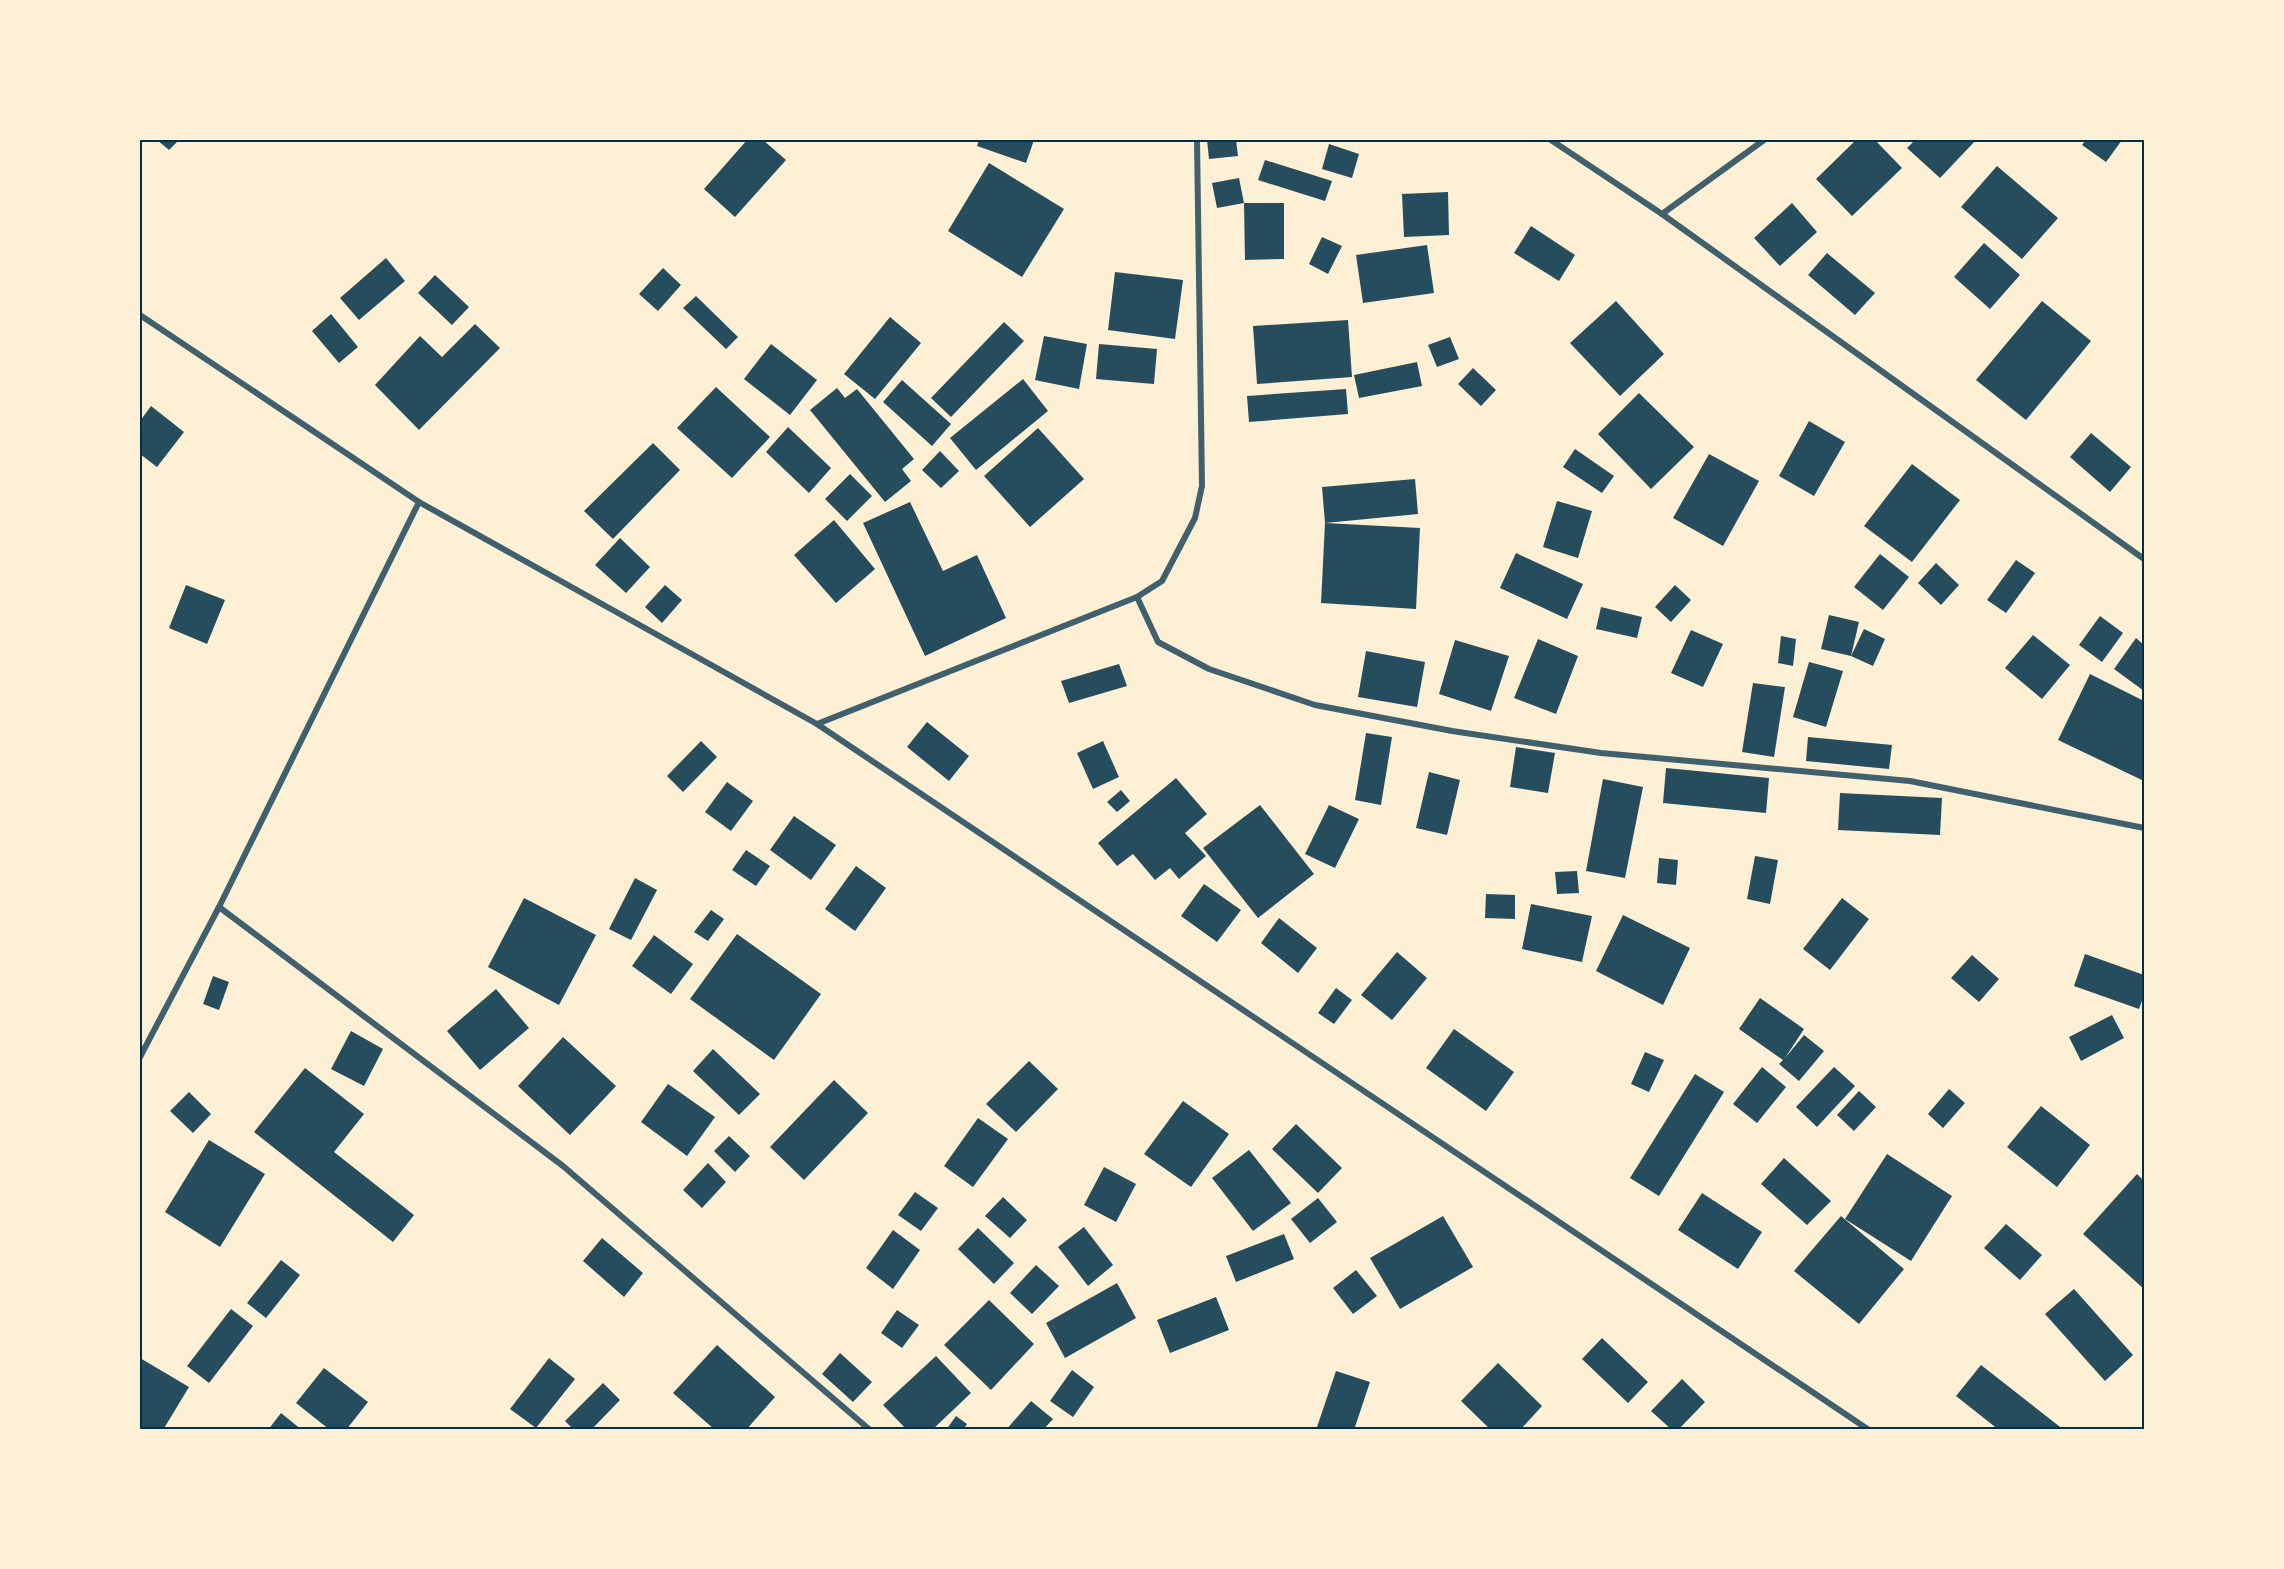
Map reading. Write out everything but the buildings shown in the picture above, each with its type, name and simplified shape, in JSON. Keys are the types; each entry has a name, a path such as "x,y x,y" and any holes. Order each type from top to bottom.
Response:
{"street":[{"path":"817,724 1137,597 1162,581 1195,518 1202,486 1197,140"},
{"path":"1551,140 1662,214 2145,559"},
{"path":"1662,214 1764,140"},
{"path":"140,315 419,502 817,724 1869,1430"},
{"path":"140,1057 219,908 419,502"},
{"path":"1137,597 1158,642 1209,669 1315,705 1452,731 1601,753 1910,782 2145,828"},
{"path":"219,908 563,1166 870,1430"}]}
